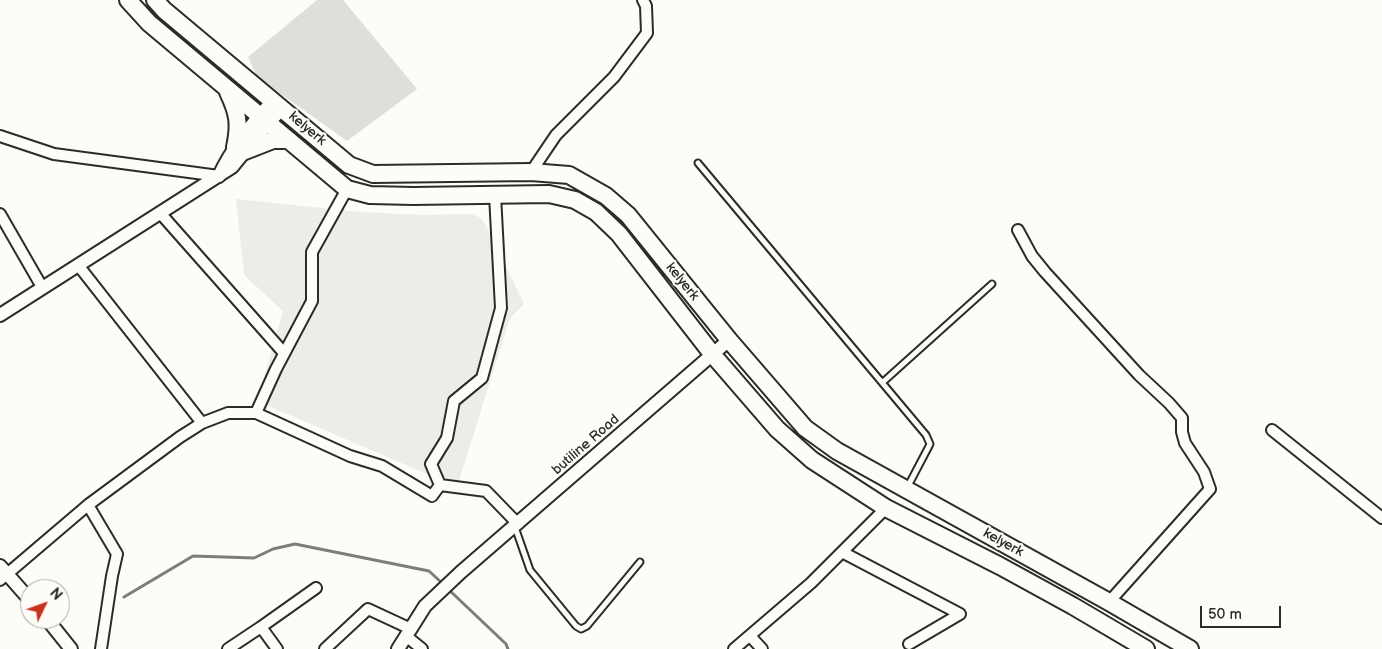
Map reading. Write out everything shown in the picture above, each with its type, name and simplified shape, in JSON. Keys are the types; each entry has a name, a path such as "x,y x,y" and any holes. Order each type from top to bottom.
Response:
{"main road":[{"name":"kelyerk","path":"155,0 164,10 349,165 373,174 532,172 570,175 606,196 628,215 729,340 805,428 837,451 1190,649"},
{"path":"136,3 150,23 347,189 370,195 549,194 575,200 596,212 619,234 713,355 777,429 812,460 886,508 1000,566 1073,606 1138,647"},
{"path":"227,88 238,116 240,149 273,140 289,140"}],"street":[{"path":"532,172 556,135 614,77 647,33 646,6 643,0"},
{"path":"0,315 232,167 240,149 277,105"},
{"path":"0,137 54,154 219,176"},
{"path":"256,413 284,353 312,301 312,252 347,189"},
{"path":"440,485 432,464 447,438 454,401 482,378 500,308 495,194"},
{"path":"0,214 42,288"},
{"path":"161,214 284,353"},
{"path":"1018,230 1032,256 1045,272 1139,375 1182,418 1182,432 1185,443 1204,472 1210,489 1109,602"},
{"path":"78,265 202,423"},
{"name":"butiline Road","path":"398,649 426,606 461,572 729,340"},
{"path":"20,590 2,573 88,505 180,437 202,423 228,413 256,413 350,456 382,466 432,496 440,485"},
{"path":"1272,430 1382,518"},
{"path":"440,485 486,491 517,525"},
{"path":"88,505 117,554 101,649"},
{"path":"734,649 811,583 886,508"},
{"path":"842,552 960,614 909,644"},
{"path":"228,649 316,588"},
{"path":"325,649 368,610 409,633 422,649"},
{"path":"262,627 277,649"},
{"path":"55,629 71,649"},
{"path":"750,636 762,649"}],"lane":[{"path":"698,163 922,428 930,444 906,489"},
{"path":"883,382 992,284"},
{"path":"517,525 530,570 576,626 581,629 587,626 640,562"}],"shaded area":[{"path":"317,0 343,0 417,89 347,141 257,77 248,57"},
{"path":"236,199 360,212 423,215 472,214 481,218 524,304 510,318 457,487 257,401 283,311 244,275"}],"waterway":[{"path":"124,597 193,556 254,558 273,549 295,544 429,571 443,584"},
{"path":"447,588 506,644 508,649"}]}
